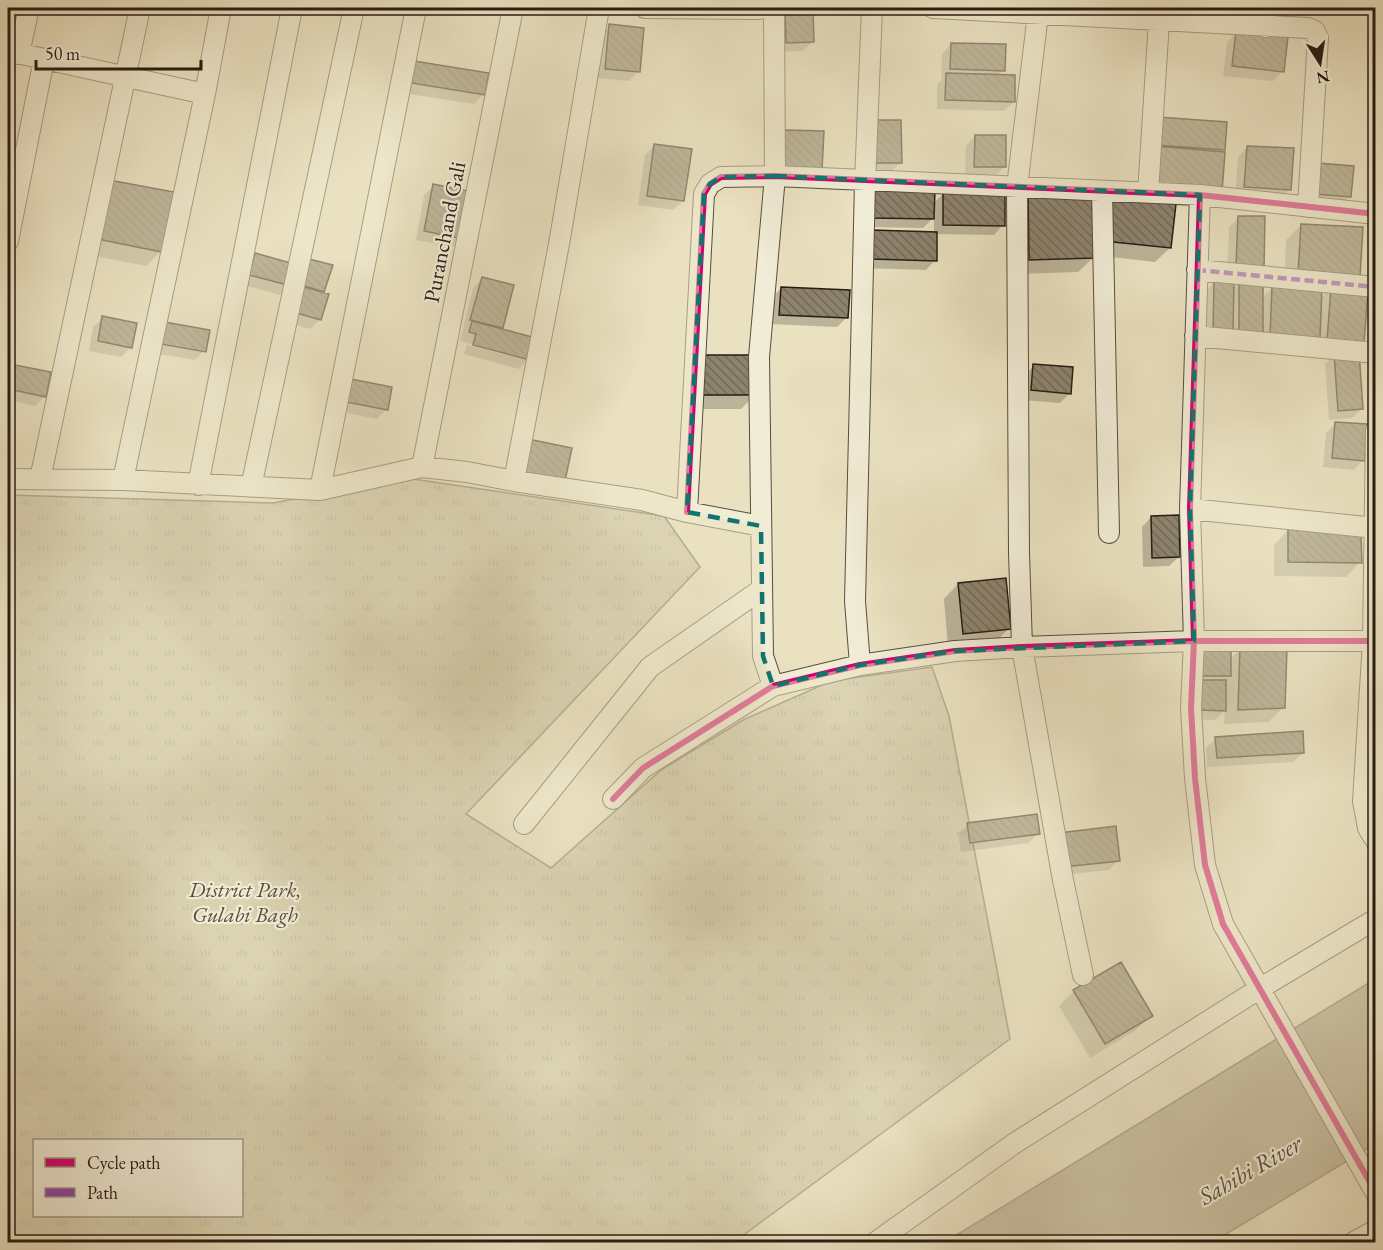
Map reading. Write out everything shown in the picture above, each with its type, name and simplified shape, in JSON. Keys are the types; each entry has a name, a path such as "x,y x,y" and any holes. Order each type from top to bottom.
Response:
{"street":[{"path":"29,8 13,53 205,94"},
{"path":"40,479 140,8"},
{"path":"123,480 205,94 221,8"},
{"path":"198,485 292,8"},
{"path":"252,487 354,8"},
{"path":"320,490 416,8"},
{"name":"Puranchand Gali","path":"422,467 513,8"},
{"path":"514,481 559,244 599,8"},
{"path":"645,8 765,8"},
{"path":"773,686 763,656 759,357 775,176 774,8"},
{"path":"860,666 855,601 872,8"},
{"path":"933,8 1038,14 1098,12 1159,21 1265,17 1315,31 1318,38 1308,207"},
{"path":"1038,14 1017,187 1019,553 1022,647 1063,880 1083,975"},
{"path":"1148,193 1159,21"},
{"path":"8,241 44,59"},
{"path":"687,512 704,194 710,184 721,177 775,176 1200,195 1376,214"},
{"path":"1102,191 1109,533"},
{"path":"1200,195 1190,509 1194,640 1191,708 1195,778 1205,865 1223,924 1376,1193"},
{"path":"1197,270 1376,287"},
{"path":"1195,336 1376,353"},
{"path":"1376,430 1374,641 1363,801 1368,828 1376,841"},
{"path":"8,479 123,480 320,490 422,467 642,500 687,512 761,526"},
{"path":"1190,509 1375,528"},
{"path":"524,824 650,667 762,589"},
{"path":"613,799 643,768 773,686 860,666 955,651 1022,647 1194,640 1374,641"},
{"path":"876,1242 1015,1143 1259,989 1376,920"},
{"path":"1354,1242 1376,1230"}],"highlighted area":[{"path":"775,176 1200,195 1190,509 1194,641 955,651 860,665 773,686 763,656 761,526 687,512 704,194 710,184 721,177"}],"green space":[{"name":"District Park, Gulabi Bagh","path":"406,478 664,516 700,567 466,814 551,868 661,770 743,720 831,681 932,667 949,716 1010,1039 734,1242 8,1242 8,495 273,503"}],"water":[{"name":"Sahibi River","path":"1375,979 1375,1144 1213,1242 945,1242"}],"building":[{"path":"785,8 813,8 814,42 786,43"},
{"path":"609,24 644,28 640,72 605,69"},
{"path":"1236,31 1288,37 1284,72 1232,66"},
{"path":"951,43 1006,44 1005,71 950,69"},
{"path":"408,60 489,73 485,95 405,82"},
{"path":"946,73 1015,75 1015,102 945,100"},
{"path":"1158,117 1227,122 1225,150 1156,145"},
{"path":"872,120 901,120 902,163 872,163"},
{"path":"784,130 824,131 822,170 783,169"},
{"path":"975,135 1006,135 1006,167 974,167"},
{"path":"654,144 692,149 684,201 647,196"},
{"path":"1156,146 1225,152 1222,193 1152,188"},
{"path":"1247,146 1294,148 1291,190 1244,187"},
{"path":"1317,163 1354,166 1351,197 1314,194"},
{"path":"109,180 174,192 162,252 97,239"},
{"path":"433,184 473,192 464,239 424,231"},
{"path":"872,188 935,189 934,219 871,218"},
{"path":"943,191 1005,192 1005,226 943,225"},
{"path":"1092,192 1094,258 1029,260 1028,193"},
{"path":"1109,197 1176,204 1171,248 1104,241"},
{"path":"1238,216 1265,216 1264,268 1236,267"},
{"path":"1301,224 1363,227 1360,277 1298,274"},
{"path":"872,230 937,232 937,261 871,259"},
{"path":"255,253 298,265 291,286 249,275"},
{"path":"305,258 333,265 324,292 298,284"},
{"path":"482,277 514,285 503,328 470,320"},
{"path":"1239,280 1263,280 1263,333 1239,333"},
{"path":"1214,281 1234,281 1233,332 1213,332"},
{"path":"301,286 329,294 321,320 293,312"},
{"path":"1272,286 1322,288 1320,338 1270,336"},
{"path":"781,287 850,290 848,318 779,315"},
{"path":"1331,287 1368,290 1364,344 1327,341"},
{"path":"102,316 137,323 132,348 98,341"},
{"path":"159,321 210,330 206,352 155,343"},
{"path":"472,321 536,338 530,360 473,345 476,334 469,332"},
{"path":"1359,351 1363,409 1338,411 1334,353"},
{"path":"699,355 757,355 757,395 699,395"},
{"path":"10,364 51,372 46,397 8,389"},
{"path":"1033,364 1073,367 1071,394 1031,390"},
{"path":"351,379 392,387 388,410 346,402"},
{"path":"1335,422 1367,424 1365,461 1332,458"},
{"path":"528,439 572,448 564,485 520,476"},
{"path":"1179,515 1180,557 1152,558 1151,516"},
{"path":"1288,529 1361,535 1362,563 1288,562"},
{"path":"1006,578 1011,629 963,634 958,583"},
{"path":"1201,647 1231,647 1231,676 1201,676"},
{"path":"1240,647 1287,648 1285,708 1238,710"},
{"path":"1200,680 1226,680 1226,711 1200,710"},
{"path":"1303,731 1304,753 1217,758 1215,737"},
{"path":"1037,814 1040,834 970,843 967,823"},
{"path":"1116,826 1120,861 1063,867 1059,833"},
{"path":"1121,962 1153,1016 1105,1044 1073,990"}],"marked path":[{"path":"1197,270 1376,287"}],"cycle path":[{"path":"687,512 704,194 710,184 721,177 775,176 1200,195 1376,214"},
{"path":"1200,195 1190,509 1194,641 1191,708 1195,778 1205,865 1223,924 1376,1193"},
{"path":"613,799 643,768 773,686 860,665 955,651 1022,647 1194,641 1376,641"}]}
